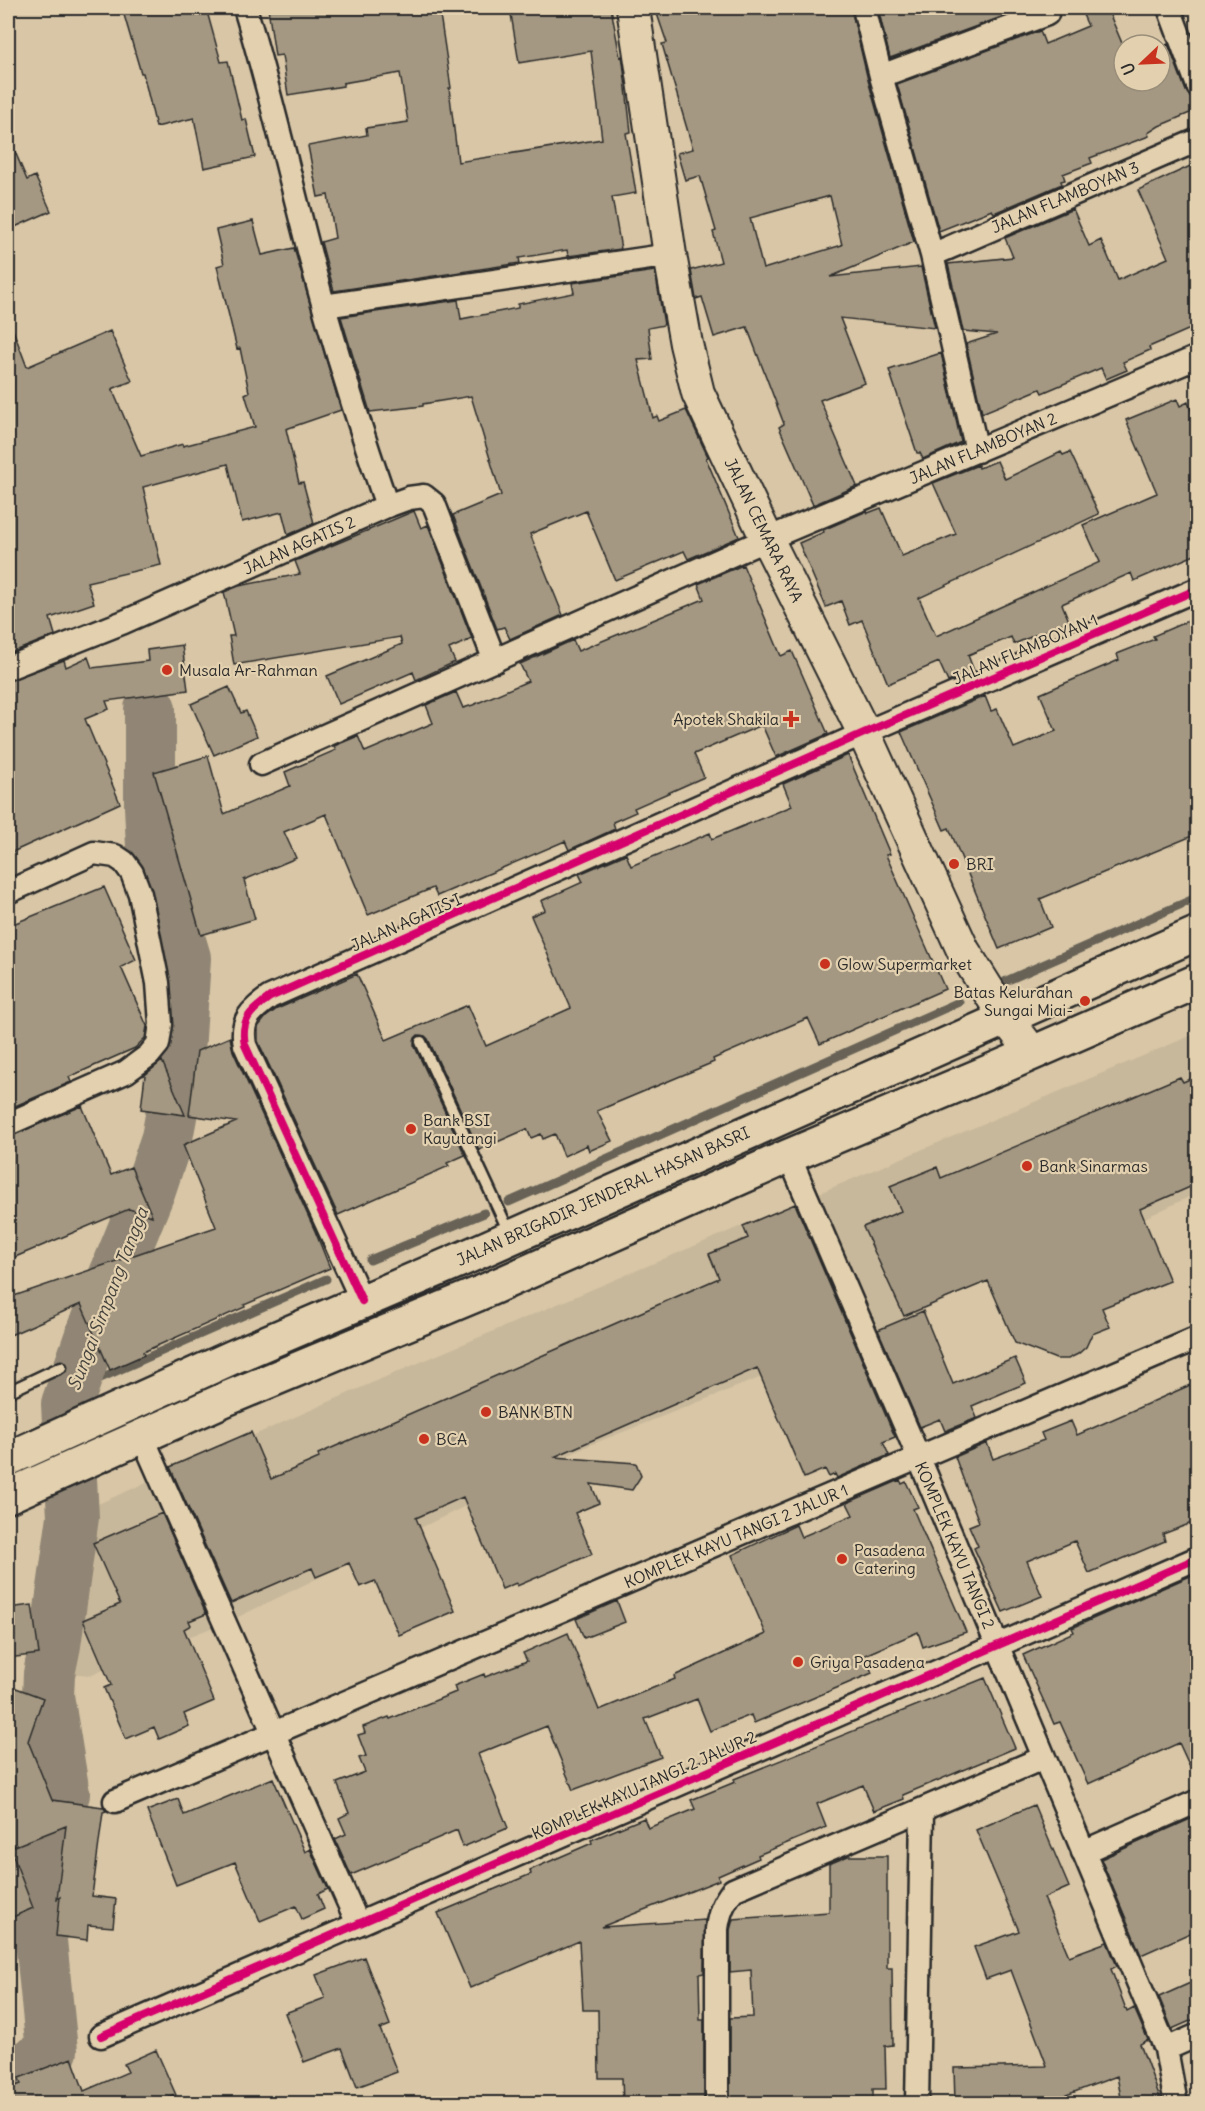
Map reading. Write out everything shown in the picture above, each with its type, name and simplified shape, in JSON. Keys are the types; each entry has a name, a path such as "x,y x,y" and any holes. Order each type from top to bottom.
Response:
{"highway":[{"name":"JALAN BRIGADIR JENDERAL HASAN BASRI","path":"20,1453 1197,933"},
{"path":"20,1490 228,1398 478,1294 789,1156 1197,981"},
{"path":"462,1259 478,1294"},
{"path":"214,1366 228,1398"}],"street":[{"path":"245,8 262,64 324,306 362,436 387,506"},
{"name":"JALAN CEMARA RAYA","path":"633,8 670,255 686,344 698,393 767,539 864,733 963,951 1005,1017 1032,1052"},
{"path":"864,8 932,255 976,451"},
{"path":"1169,8 1197,86"},
{"path":"881,76 1047,14"},
{"name":"JALAN FLAMBOYAN 3","path":"932,255 1197,140"},
{"path":"324,306 670,255"},
{"name":"JALAN FLAMBOYAN 2","path":"261,764 767,539 1197,357"},
{"name":"JALAN AGATIS 2","path":"8,667 124,622 387,506 409,498 424,496 432,501 495,661"},
{"name":"JALAN FLAMBOYAN 1","path":"864,733 1197,589"},
{"name":"JALAN AGATIS I","path":"362,1301 245,1045 243,1027 252,1010 270,997 864,733"},
{"path":"8,892 94,853 115,856 124,862 132,873 140,894 158,983 161,1024 158,1044 149,1055 126,1072 101,1081 8,1124"},
{"name":"KOMPLEK KAYU TANGI 2","path":"789,1156 919,1458 1166,2049 1176,2103"},
{"name":"KOMPLEK KAYU TANGI 2 JALUR 1","path":"115,1801 1197,1338"},
{"path":"142,1436 358,1924"},
{"name":"KOMPLEK KAYU TANGI 2 JALUR 2","path":"101,2036 1197,1558"},
{"path":"717,2103 717,1929 719,1913 725,1899 733,1890 1043,1758"},
{"path":"1083,1852 1197,1801"},
{"path":"917,2103 922,1811"},
{"path":"1166,2049 1197,2035"}],"lane":[{"path":"421,1042 512,1237"},
{"path":"8,1392 61,1367"}],"shaded area":[{"path":"1197,1033 1197,1193 1143,1219 993,1270 940,1302 845,1344 590,1445 234,1619 91,1675 68,1673 71,1590 89,1508 383,1378"}],"building":[{"path":"122,8 206,8 221,62 228,61 242,120 246,119 255,157 204,168 194,118 156,127 143,73 141,73"},
{"path":"268,8 439,8 451,88 449,88 458,162 602,139 591,51 519,63 510,8 611,8 620,57 622,56 623,62 631,132 626,133 636,193 612,197 621,249 568,256 567,250 519,258 520,263 334,291 321,242 335,238 328,195 318,197 308,146 367,135 366,128 408,122 400,73 288,95 282,55 275,56"},
{"path":"655,8 851,8 868,80 914,242 830,277 921,267 935,328 840,318 865,383 820,400 857,486 813,505 779,427 784,424 747,327 714,337 702,297 696,299 691,270 721,262 713,232 716,231 700,176 685,180 677,153 693,149 662,44 667,43","holes":["830,196 842,245 763,269 750,218"]},
{"path":"878,8 1026,8 890,58"},
{"path":"1080,8 1107,8 1118,33 1112,33 1112,93 1172,93 1172,54 1186,91 1190,97 1197,99 1197,110 1159,126 1148,133 1149,136 1090,158 1092,163 1063,174 1065,180 1061,181 1062,184 994,213 992,210 939,231 897,84 1040,31 1045,44 1088,26"},
{"path":"8,135 27,180 35,176 51,211 8,230"},
{"path":"1197,163 1197,326 1149,347 1150,350 1123,362 1127,370 1106,379 1101,368 1042,393 1040,389 982,413 966,344 997,334 963,331 948,264 1013,257 1005,238 1073,209 1089,246 1101,240 1118,280 1168,258 1138,190"},
{"path":"253,221 262,255 294,248 341,410 286,429 299,483 303,482 314,523 288,535 282,512 242,522 228,464 143,487 161,565 87,582 94,603 50,618 55,635 8,654 8,322 10,322 27,367 110,331 132,381 112,389 141,456 255,427 245,394 249,392 240,348 237,349 217,266 224,264 216,230"},
{"path":"655,271 664,325 648,328 652,359 638,360 653,418 657,416 659,421 686,410 708,457 706,458 739,537 688,559 684,551 615,580 586,511 530,534 563,615 510,639 504,627 497,629 453,515 501,495 471,396 423,404 423,406 370,412 341,317 458,300 461,319 518,308 518,304 574,293 572,283"},
{"path":"941,353 961,442 923,459 920,453 917,453 889,370"},
{"path":"1177,399 1180,406 1188,402 1197,426 1197,554 1134,581 1131,573 1062,604 1069,621 1014,644 1011,637 968,655 974,671 948,682 939,662 888,684 862,620 850,625 841,601 826,607 799,543 867,511 868,513 881,508 902,556 956,534 933,483 978,465 979,468 997,461 1005,479 1061,452 1063,455 1070,452 1099,514 919,598 936,636 1100,562 1083,525 1157,493 1126,420"},
{"path":"414,511 421,528 428,525 472,639 449,649 455,662 416,680 413,672 339,704 327,676 402,644 400,637 234,665 229,636 234,636 224,592 239,586 300,574 295,561"},
{"path":"743,565 781,656 792,651 828,734 776,757 762,725 694,754 704,777 634,808 636,812 613,822 615,829 569,850 565,841 437,896 433,888 368,915 326,814 284,832 296,858 244,880 255,919 201,935 154,772 208,756 224,814 290,786 285,772 336,750 334,746 358,736 365,752 433,723 426,705 456,692 463,708 473,705 528,681 520,664 573,640 578,651 704,599 698,584"},
{"path":"1197,617 1197,834 1040,899 1051,927 999,949 949,828 944,830 901,732 985,696 991,711 997,709 1014,748 1056,731 1040,694 1119,660 1117,654 1155,639 1153,636"},
{"path":"182,645 188,690 106,701 109,709 85,719 120,803 8,854 8,681 64,660 66,667 88,657 92,668 148,661 147,650"},
{"path":"229,687 241,713 246,711 257,736 214,755 191,704"},
{"path":"848,755 890,854 886,855 945,989 820,1044 808,1018 713,1059 714,1062 597,1111 612,1141 589,1151 587,1145 564,1156 555,1134 543,1139 541,1134 531,1138 527,1129 479,1150 428,1039 418,1035 414,1045 465,1155 447,1163 449,1166 338,1215 258,1041 258,1027 266,1017 277,1009 357,974 386,1040 468,1005 486,1046 571,1008 531,916 545,910 541,901 583,882 579,874 626,854 631,866 710,833 712,839 792,806 783,784"},
{"path":"104,887 136,960 121,967 147,1026 145,1038 135,1048 69,1077 71,1082 8,1109 8,926"},
{"path":"230,1037 233,1051 330,1268 244,1305 245,1307 143,1352 144,1355 110,1370 81,1304 8,1336 8,1298 216,1227 183,1145 236,1122 189,1115 197,1051"},
{"path":"162,1061 185,1115 141,1109 145,1075"},
{"path":"1197,1076 1197,1184 1140,1209 1170,1281 1102,1308 1110,1327 1092,1334 1086,1347 1068,1359 1056,1359 1015,1343 988,1281 904,1316 863,1227 901,1211 890,1186 937,1167 941,1178 1180,1077 1183,1082"},
{"path":"82,1106 111,1175 131,1167 152,1216 129,1209 8,1260 8,1137"},
{"path":"795,1204 895,1437 883,1442 889,1455 837,1478 835,1474 829,1477 825,1469 804,1478 757,1368 554,1457 636,1463 641,1476 632,1490 591,1484 599,1503 575,1513 592,1554 517,1586 516,1583 502,1589 463,1497 416,1518 455,1611 399,1635 375,1581 360,1587 349,1563 316,1577 312,1568 231,1603 170,1467 251,1432 271,1479 319,1458 318,1454 719,1278 709,1254 748,1238 743,1226"},
{"path":"923,1311 953,1384 1015,1358 1026,1383 972,1406 977,1418 945,1431 940,1419 920,1427 878,1330"},
{"path":"1197,1382 1197,1521 1163,1534 1165,1541 1089,1573 1075,1541 1027,1561 1042,1596 1003,1612 974,1548 978,1546 969,1526 979,1522 955,1457 987,1443 993,1459 1044,1440 1041,1433 1071,1421 1077,1435"},
{"path":"900,1480 902,1484 906,1482 918,1507 913,1509 966,1632 923,1647 918,1632 865,1655 872,1673 754,1723 751,1715 710,1731 697,1699 645,1719 661,1757 573,1790 547,1726 478,1754 508,1828 463,1847 457,1830 351,1875 335,1839 346,1834 339,1818 349,1813 337,1783 365,1772 359,1758 366,1756 358,1735 365,1733 363,1727 389,1717 390,1719 456,1692 454,1686 527,1661 523,1653 568,1633 599,1710 675,1679 674,1676 766,1634 732,1555 796,1525 801,1537 853,1515 847,1503"},
{"path":"162,1513 206,1614 189,1621 191,1625 184,1629 214,1701 184,1714 189,1726 159,1739 154,1727 126,1739 104,1688 111,1685 83,1620 120,1604 93,1543"},
{"path":"1197,1573 1197,1782 1179,1743 1088,1784 1060,1722 1054,1724 1023,1655 1074,1632 1072,1628"},
{"path":"617,1601 625,1622 584,1638 576,1619"},
{"path":"32,1605 39,1654 8,1658 8,1608"},
{"path":"985,1678 1015,1748 903,1795 904,1799 874,1811 863,1785 817,1804 826,1827 758,1855 759,1858 718,1876 719,1880 601,1927 705,1920 704,1973 699,1974 700,2020 704,2020 704,2103 623,2103 622,2078 599,2078 598,2010 583,2010 579,1941 470,1988 438,1913 531,1874 530,1870 592,1843 591,1840 644,1818 648,1828 695,1809 691,1800 735,1782 734,1779"},
{"path":"8,1685 43,1698 28,1741 52,1800 103,1807 106,1811 103,1812 92,1896 116,1899 113,1927 88,1925 87,1940 56,1936 60,1897 57,1899 66,1826 10,1848 33,1908 8,1919"},
{"path":"273,1778 305,1852 310,1849 328,1889 318,1894 324,1909 302,1919 296,1906 260,1921 235,1862 176,1885 147,1811 178,1799 184,1815"},
{"path":"1034,1805 1069,1887 1044,1898 1069,1956 1107,1942 1117,1966 1111,1969 1127,2012 1134,2008 1148,2040 1140,2044 1162,2103 1122,2103 1117,2076 1045,2103 955,2103 954,2068 1047,2066 1011,1970 986,1979 974,1947 1019,1931 976,1830"},
{"path":"1197,1816 1197,1930 1141,1955 1101,1859"},
{"path":"848,1856 887,1856 887,1968 892,1968 893,2045 885,2046 886,2089 873,2089 873,2103 730,2103 730,2018 753,2017 751,1970 730,1972 730,1930 733,1919 829,1912 829,1864"},
{"path":"364,1957 390,2025 380,2029 397,2072 357,2087 342,2048 304,2062 285,2013 325,1998 316,1975"},
{"path":"1197,1980 1197,2018 1172,2029 1159,1997"},
{"path":"156,2050 176,2095 156,2103 8,2103 8,2089 21,2084 19,2078 72,2058 84,2091 128,2072 124,2064"}],"waterway":[{"name":"Sungai Simpang Tangga","path":"8,2079 52,2051 34,1870 64,1794 48,1696 49,1674 73,1517 67,1404 93,1329 150,1189 167,1138 177,1084 185,958 152,847 150,709"},
{"path":"1006,981 1198,897"},
{"path":"509,1202 959,1002"},
{"path":"370,1260 484,1213"},
{"path":"71,1391 326,1279"}],"cycle path":[{"path":"362,1301 245,1045 244,1028 252,1011 270,997 864,733 1198,589"},
{"path":"101,2036 1198,1558"}],"place":[{"name":"Musala Ar-Rahman","path":"167,670"},
{"name":"Apotek Shakila","path":"791,719"},
{"name":"BRI","path":"954,864"},
{"name":"Glow Supermarket","path":"825,964"},
{"name":"Batas Kelurahan Sungai Miai-","path":"1085,1001"},
{"name":"Bank BSI Kayutangi","path":"411,1129"},
{"name":"Bank Sinarmas","path":"1027,1166"},
{"name":"BANK BTN","path":"486,1412"},
{"name":"BCA","path":"424,1439"},
{"name":"Pasadena Catering","path":"842,1559"},
{"name":"Griya Pasadena","path":"798,1662"}]}
